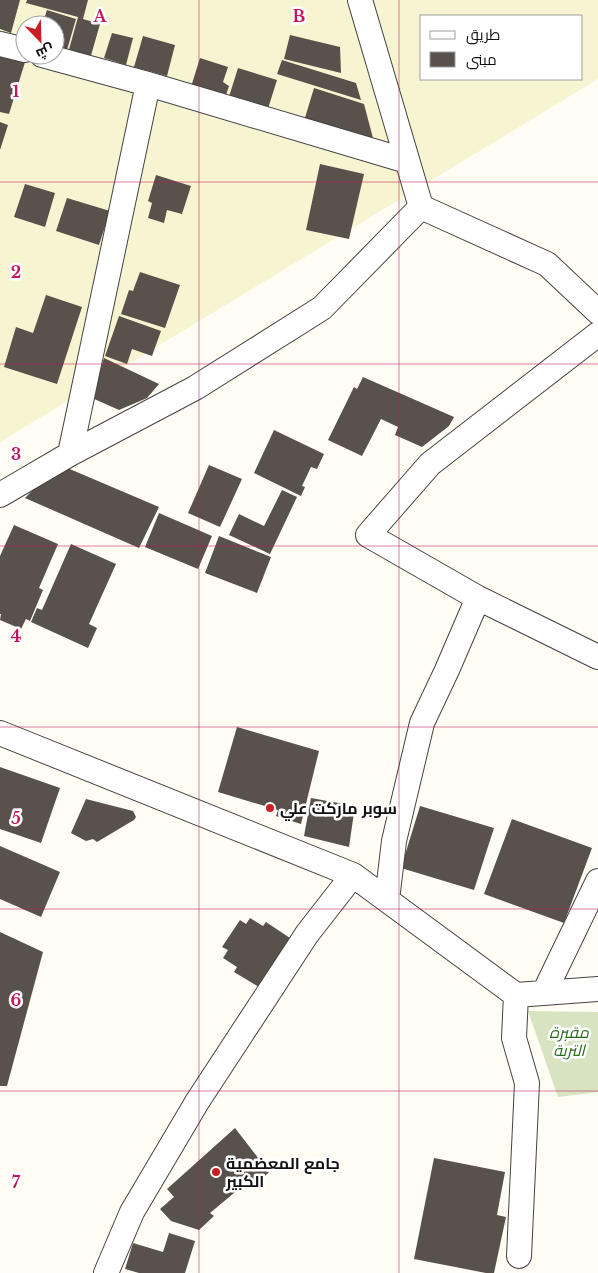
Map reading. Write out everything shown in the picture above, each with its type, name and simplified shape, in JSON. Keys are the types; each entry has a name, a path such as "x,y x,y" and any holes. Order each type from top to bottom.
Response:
{"street":[{"path":"360,0 421,207 547,264 598,312"},
{"path":"0,44 15,48"},
{"path":"65,61 407,161"},
{"path":"70,454 148,84"},
{"path":"0,495 70,454 195,388 322,308 421,207"},
{"path":"598,334 430,464 368,535 478,598 598,657"},
{"path":"387,900 394,841 422,723 478,598"},
{"path":"0,733 352,875 516,995 598,989"},
{"path":"106,1273 132,1212 196,1102 307,934 352,875"},
{"path":"544,993 598,881"},
{"path":"516,995 514,1038 526,1083 519,1256"}],"shaded area":[{"path":"0,0 598,0 598,79 0,442"}],"green space":[{"name":"مقبرة التربة","path":"528,1011 598,1012 598,1092 558,1097"}],"building":[{"path":"0,0 20,0 11,33 0,29"},
{"path":"27,0 88,0 83,19 100,24 90,59 68,53 78,17 26,3"},
{"path":"47,10 63,15 45,15"},
{"path":"65,16 76,19 67,50 65,49"},
{"path":"112,33 133,38 126,65 104,58"},
{"path":"290,35 340,47 341,73 284,59"},
{"path":"143,36 175,45 167,76 134,67"},
{"path":"0,51 15,56 15,65 24,65 9,114 0,112"},
{"path":"200,58 228,67 223,82 229,86 224,101 190,90"},
{"path":"282,60 356,83 361,100 277,74"},
{"path":"238,68 277,80 266,115 227,103"},
{"path":"314,88 364,104 374,142 304,121"},
{"path":"0,122 8,125 0,150"},
{"path":"320,164 364,174 349,239 306,230"},
{"path":"156,175 191,186 182,214 167,210 164,223 148,218 152,203 148,201"},
{"path":"25,184 55,193 45,227 14,217"},
{"path":"67,198 110,211 99,245 56,231"},
{"path":"140,272 180,285 165,328 121,314 129,290 133,291"},
{"path":"46,295 82,307 57,384 4,367 16,327 33,333"},
{"path":"119,316 161,331 152,356 132,349 127,364 105,356"},
{"path":"104,358 159,384 147,398 119,410 92,398"},
{"path":"363,377 454,417 449,426 422,447 395,435 398,427 381,419 362,456 328,440 354,387 357,389"},
{"path":"274,430 324,454 317,469 311,467 302,486 305,487 301,496 254,473"},
{"path":"58,464 159,507 139,548 25,498"},
{"path":"209,465 242,479 220,527 188,513"},
{"path":"282,490 297,497 270,554 229,535 239,514 264,526"},
{"path":"159,513 212,536 198,569 145,547"},
{"path":"14,525 58,544 39,588 43,590 30,621 26,619 21,629 0,620 0,556"},
{"path":"219,536 271,557 257,593 205,573"},
{"path":"71,544 116,564 89,624 97,628 88,648 31,622 37,608 42,610"},
{"path":"237,727 319,751 301,824 276,816 278,810 218,792"},
{"path":"0,767 60,788 41,843 0,829"},
{"path":"311,798 355,806 349,847 304,836"},
{"path":"86,799 133,811 136,817 97,842 93,839 86,841 71,833"},
{"path":"420,806 494,828 474,890 401,868"},
{"path":"512,819 592,848 564,923 484,894"},
{"path":"0,846 60,872 41,917 0,899"},
{"path":"250,918 263,926 266,922 290,938 259,987 234,972 237,967 223,958 228,950 222,947 240,920 246,924"},
{"path":"0,932 43,952 7,1086 0,1086"},
{"path":"235,1128 269,1172 257,1184 252,1178 210,1213 214,1216 199,1230 171,1221 160,1209 174,1197 167,1189"},
{"path":"434,1158 505,1172 497,1215 506,1217 494,1273 414,1259"},
{"path":"169,1233 195,1241 185,1273 139,1273 125,1269 133,1243 163,1252"}],"place":[{"name":"سوبر ماركت علي","path":"270,808"},
{"name":"جامع المعضمية الكبير","path":"216,1172"}]}
